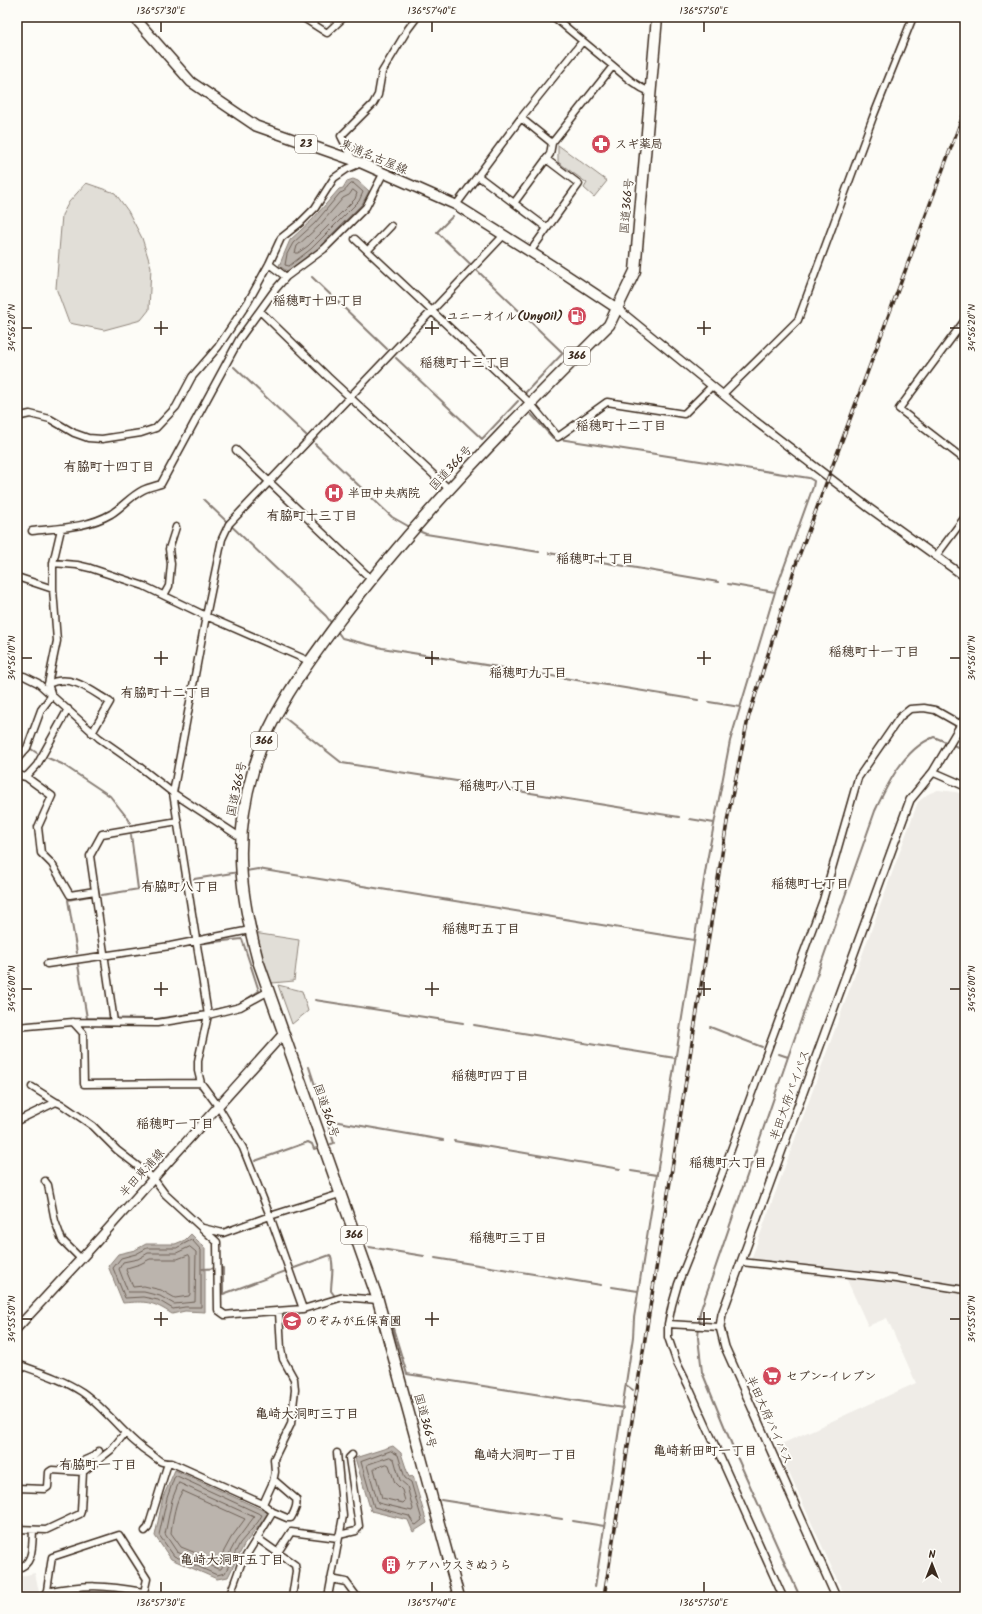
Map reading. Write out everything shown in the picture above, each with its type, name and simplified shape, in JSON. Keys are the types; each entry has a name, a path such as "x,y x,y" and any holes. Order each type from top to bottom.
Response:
{"highway":[{"name":"国道366号","path":"459,1597 378,1300 269,991 250,930 241,872 240,837 247,795 259,753 285,698 309,661 371,579 449,489 530,403 609,325 618,309 634,271 657,17"}],"main road":[{"name":"東浦名古屋線","path":"134,17 191,82 256,126 357,162 456,205 618,309"},
{"name":"半田東浦線","path":"17,1328 284,1033"}],"street":[{"path":"302,17 328,33 344,17"},
{"path":"17,414 21,416 30,414 50,419 74,433 88,438 102,439 141,433 156,428 176,407 192,377 218,347 248,302 269,264 281,238 300,223 315,208 334,178 357,162 341,136 374,104 378,95 382,72 417,17"},
{"path":"554,17 582,42 640,88 650,92"},
{"path":"723,394 798,320 913,17"},
{"path":"456,205 521,118 582,42"},
{"path":"514,203 550,154 552,143 613,66"},
{"path":"521,118 552,143"},
{"path":"530,252 579,184 546,159"},
{"path":"32,532 61,529 96,520 106,516 143,490 161,484 240,338 286,277 318,253 366,207 383,174"},
{"path":"478,176 547,228"},
{"path":"368,250 391,226"},
{"path":"303,1309 270,1216 243,1148 218,1106 201,1083 198,1062 208,1015 173,793 206,616 222,539 229,524 504,235"},
{"path":"355,239 530,403 558,437 607,402 684,414 712,386"},
{"path":"269,264 286,277"},
{"path":"618,309 761,426 965,577"},
{"path":"260,311 449,489"},
{"path":"965,320 899,409 965,460"},
{"path":"236,450 371,579"},
{"path":"936,556 965,517"},
{"path":"164,595 169,586 171,564 168,549 176,527"},
{"path":"52,695 48,684 57,641 53,589 53,563 61,529"},
{"path":"53,563 90,568 144,586 206,616 309,661"},
{"path":"17,578 53,589"},
{"path":"17,676 24,676 32,679 68,709 92,733 173,793 240,837"},
{"path":"48,684 55,680 76,682 110,702 92,733"},
{"path":"17,759 27,748 42,710 52,695"},
{"path":"783,1597 677,1363 668,1337 668,1324 678,1284 722,1174 823,900 858,778 900,717 910,709 924,708 935,710 962,727"},
{"path":"26,777 37,765 68,709"},
{"name":"半田大府パイパス","path":"836,1597 717,1326 910,800 933,772 962,727 965,718"},
{"path":"933,772 965,786"},
{"path":"17,775 26,777 52,796 38,827 41,853 52,864 70,895 95,891"},
{"path":"114,1022 90,856 102,834 178,821"},
{"path":"47,964 170,946 250,930"},
{"path":"17,1027 73,1022 157,1023 208,1015 240,1007 269,991"},
{"path":"73,1022 83,1033 84,1084 201,1083"},
{"path":"32,1086 56,1102 69,1108 93,1126 117,1150 153,1178 166,1194 217,1242 218,1310 225,1316 303,1309 343,1297 378,1300"},
{"path":"17,1121 56,1102"},
{"path":"45,1181 48,1185 55,1221 62,1240 81,1259"},
{"path":"202,1228 223,1233 270,1216 340,1194"},
{"path":"741,1262 896,1279 965,1290"},
{"path":"263,1504 274,1480 274,1459 291,1424 295,1390 294,1379 283,1360 279,1312"},
{"path":"668,1324 682,1326 717,1326"},
{"path":"17,1364 57,1379 83,1392 105,1411 125,1433 144,1450 162,1462 172,1463 263,1504 273,1512 287,1518 291,1518 295,1510 297,1502 296,1499 274,1480"},
{"path":"17,1488 46,1489 48,1487 49,1472 52,1470 83,1472 111,1450 125,1433"},
{"path":"76,1471 76,1464 94,1456 99,1450"},
{"path":"328,1597 343,1509 337,1453"},
{"path":"278,1552 292,1532 338,1537 356,1531 359,1526 349,1458 352,1455"},
{"path":"145,1531 148,1528 168,1462"},
{"path":"17,1529 33,1531 46,1530 80,1514 83,1472"},
{"path":"231,1592 241,1564 273,1512"},
{"path":"17,1568 26,1565 32,1553 33,1531"},
{"path":"119,1535 147,1579 143,1595 116,1587 93,1586 70,1587 46,1595 52,1557 119,1535"},
{"path":"257,1538 296,1565 292,1597"},
{"path":"331,1579 346,1582 357,1597"}],"shaded area":[{"path":"558,145 607,181 594,197 584,188 587,183 558,162"},
{"path":"86,183 115,193 128,211 142,238 151,267 149,310 141,320 104,330 69,323 56,288 62,215 69,202"},
{"path":"938,790 956,792 965,795 965,1597 845,1597 777,1446 916,1383 887,1318 868,1326 847,1280 748,1268 918,802 928,794"},
{"path":"254,933 299,940 294,981 272,983 267,973"},
{"path":"278,985 302,991 308,1011 292,1024"},
{"path":"35,1573 40,1597 17,1597 17,1577"}],"water":[{"path":"353,179 358,181 369,191 362,204 314,252 289,272 279,266 290,240 312,220 339,189 343,188 347,181"},
{"path":"191,1234 205,1248 205,1312 185,1311 172,1314 154,1304 143,1302 123,1303 108,1266 118,1254 135,1250 146,1244 175,1244 185,1240"},
{"path":"393,1446 401,1453 409,1477 413,1476 427,1523 413,1532 408,1520 371,1511 355,1458"},
{"path":"175,1470 269,1513 244,1545 228,1577 217,1579 171,1559 155,1536 163,1497"}],"waterway":[{"path":"453,216 437,232 563,353 526,392"},
{"path":"312,277 387,349"},
{"path":"396,358 482,439 518,401"},
{"path":"234,367 306,435"},
{"path":"531,414 553,438 809,478 814,481 775,592 730,741 707,861 634,1318 633,1337 595,1587"},
{"path":"315,444 392,517 408,526"},
{"path":"204,500 326,616 332,624"},
{"path":"421,532 539,552"},
{"path":"549,553 718,582"},
{"path":"728,584 775,592"},
{"path":"337,631 342,638 382,648 698,700"},
{"path":"709,702 740,707"},
{"path":"285,718 342,763 501,788"},
{"path":"800,1597 734,1450 702,1372 698,1338 700,1312 788,1057 880,800 898,768 923,742 934,737 965,750"},
{"path":"31,749 37,753"},
{"path":"48,758 62,764 110,796 130,823"},
{"path":"512,790 679,817"},
{"path":"690,819 714,823"},
{"path":"131,835 138,889"},
{"path":"246,871 258,869 694,940"},
{"path":"194,879 239,872"},
{"path":"102,895 182,882"},
{"path":"77,953 68,900 90,896"},
{"path":"78,965 87,1018 156,1019 204,1012 239,1004 259,991 242,939 204,943"},
{"path":"315,1000 463,1023"},
{"path":"474,1025 675,1058"},
{"path":"710,1027 762,1047"},
{"path":"779,1054 788,1057"},
{"path":"309,1067 334,1143 331,1144"},
{"path":"327,1120 443,1140"},
{"path":"454,1141 620,1169"},
{"path":"255,1161 308,1142 312,1144 314,1149 317,1148"},
{"path":"631,1171 657,1175"},
{"path":"369,1247 424,1256"},
{"path":"202,1269 223,1268 223,1294 330,1255 333,1268 331,1291 334,1295"},
{"path":"435,1258 601,1285"},
{"path":"612,1287 638,1291"},
{"path":"389,1315 407,1374 623,1408"},
{"path":"626,1385 633,1390"},
{"path":"441,1500 562,1519"},
{"path":"573,1521 604,1526"}],"railway":[{"path":"604,1597 728,816 748,719 796,564 965,110"}],"place":[{"name":"スギ薬局","path":"601,144"},
{"name":"ユニーオイル(UnyOil)","path":"577,316"},
{"name":"半田中央病院","path":"334,493"},
{"name":"のぞみが丘保育園","path":"292,1321"},
{"name":"セブン-イレブン","path":"772,1376"},
{"name":"ケアハウスきぬうら","path":"391,1565"}],"district":[{"name":"稲穂町十四丁目","path":"318,301"},
{"name":"稲穂町十三丁目","path":"465,363"},
{"name":"稲穂町十二丁目","path":"621,426"},
{"name":"有脇町十四丁目","path":"109,467"},
{"name":"有脇町十三丁目","path":"312,516"},
{"name":"稲穂町十丁目","path":"595,559"},
{"name":"稲穂町十一丁目","path":"874,652"},
{"name":"稲穂町九丁目","path":"528,673"},
{"name":"有脇町十二丁目","path":"166,693"},
{"name":"稲穂町八丁目","path":"498,786"},
{"name":"稲穂町七丁目","path":"810,884"},
{"name":"有脇町八丁目","path":"180,887"},
{"name":"稲穂町五丁目","path":"481,929"},
{"name":"稲穂町四丁目","path":"490,1076"},
{"name":"稲穂町一丁目","path":"175,1124"},
{"name":"稲穂町六丁目","path":"728,1163"},
{"name":"稲穂町三丁目","path":"508,1238"},
{"name":"亀崎大洞町三丁目","path":"307,1414"},
{"name":"亀崎新田町一丁目","path":"705,1451"},
{"name":"亀崎大洞町一丁目","path":"525,1455"},
{"name":"有脇町一丁目","path":"98,1465"},
{"name":"亀崎大洞町五丁目","path":"232,1560"}]}
